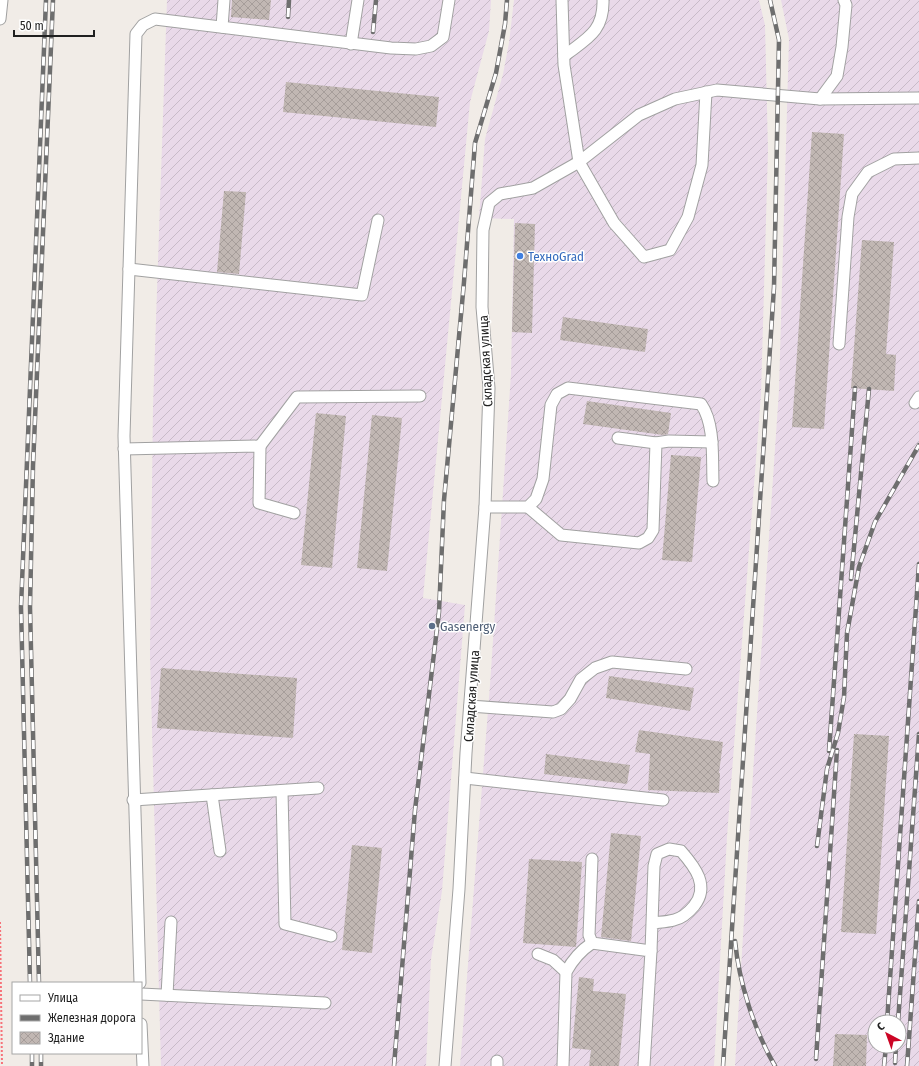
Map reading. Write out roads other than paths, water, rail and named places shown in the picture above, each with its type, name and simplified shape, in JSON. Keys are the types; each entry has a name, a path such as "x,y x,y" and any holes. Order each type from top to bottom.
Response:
{"street":[{"path":"0,19 2,0"},
{"path":"222,27 224,0"},
{"path":"351,44 358,0"},
{"path":"140,982 133,800 124,449 136,34 143,25 155,19 351,44 416,49 431,46 443,37 449,0"},
{"path":"562,0 564,56 579,162 614,223 644,257 670,250 688,217 702,165 706,92"},
{"path":"564,56 595,33 603,10 603,0"},
{"path":"820,99 837,76 842,48 846,5 844,0"},
{"name":"Складская улица","path":"445,1066 459,888 465,778 485,507 489,388 482,307 483,230 489,204 500,194 533,188 579,162 639,115 674,99 717,90 820,99 919,98"},
{"path":"840,344 848,217 852,194 868,172 894,159 919,158"},
{"path":"129,269 362,295 378,220"},
{"path":"528,507 536,499 543,479 551,405 557,394 568,388 701,404 706,412 712,442 713,480"},
{"path":"294,513 259,503 260,446 296,397 420,396"},
{"path":"618,438 656,443 669,441 712,442"},
{"path":"485,507 528,507 561,535 639,543 648,538 653,530 656,443"},
{"path":"124,449 260,446"},
{"path":"470,706 553,712 561,709 570,699 581,679 594,668 612,662 686,670"},
{"path":"465,778 663,800"},
{"path":"133,800 318,788"},
{"path":"282,790 286,924 331,936"},
{"path":"212,795 220,851"},
{"path":"644,1066 651,951 654,866 657,854 669,849 681,851 694,865 702,885 699,900 688,914 682,917 675,920 652,923"},
{"path":"592,859 589,935 592,943"},
{"path":"167,995 172,922"},
{"path":"563,1066 566,972 572,961 580,951 592,943 651,951"},
{"path":"538,954 553,960 566,972"},
{"path":"142,994 325,1003"},
{"path":"142,1045 143,1066"}],"railway":[{"path":"30,982 21,607 46,0"},
{"path":"39,982 30,607 33,466 53,0"},
{"path":"288,17 289,0"},
{"path":"373,32 376,0"},
{"path":"394,1066 415,810 439,612 444,500 475,143 496,73 505,24 507,0"},
{"path":"723,1066 774,287 779,40 770,0"},
{"path":"829,751 855,388"},
{"path":"851,579 869,389"},
{"path":"817,846 827,769 838,733 844,697 847,633 859,567 875,522 919,445"},
{"path":"888,1014 919,564"},
{"path":"899,1014 919,734"},
{"path":"816,1059 837,750"},
{"path":"907,1066 919,901"},
{"path":"735,941 740,973 754,1021 760,1037 775,1066"},
{"path":"32,1054 32,1066"},
{"path":"41,1054 41,1066"},
{"path":"884,1066 885,1054"},
{"path":"895,1063 896,1054"}],"place":[{"name":"ТехноGrad","path":"520,256"},
{"name":"Gasenergy","path":"432,626"}]}
